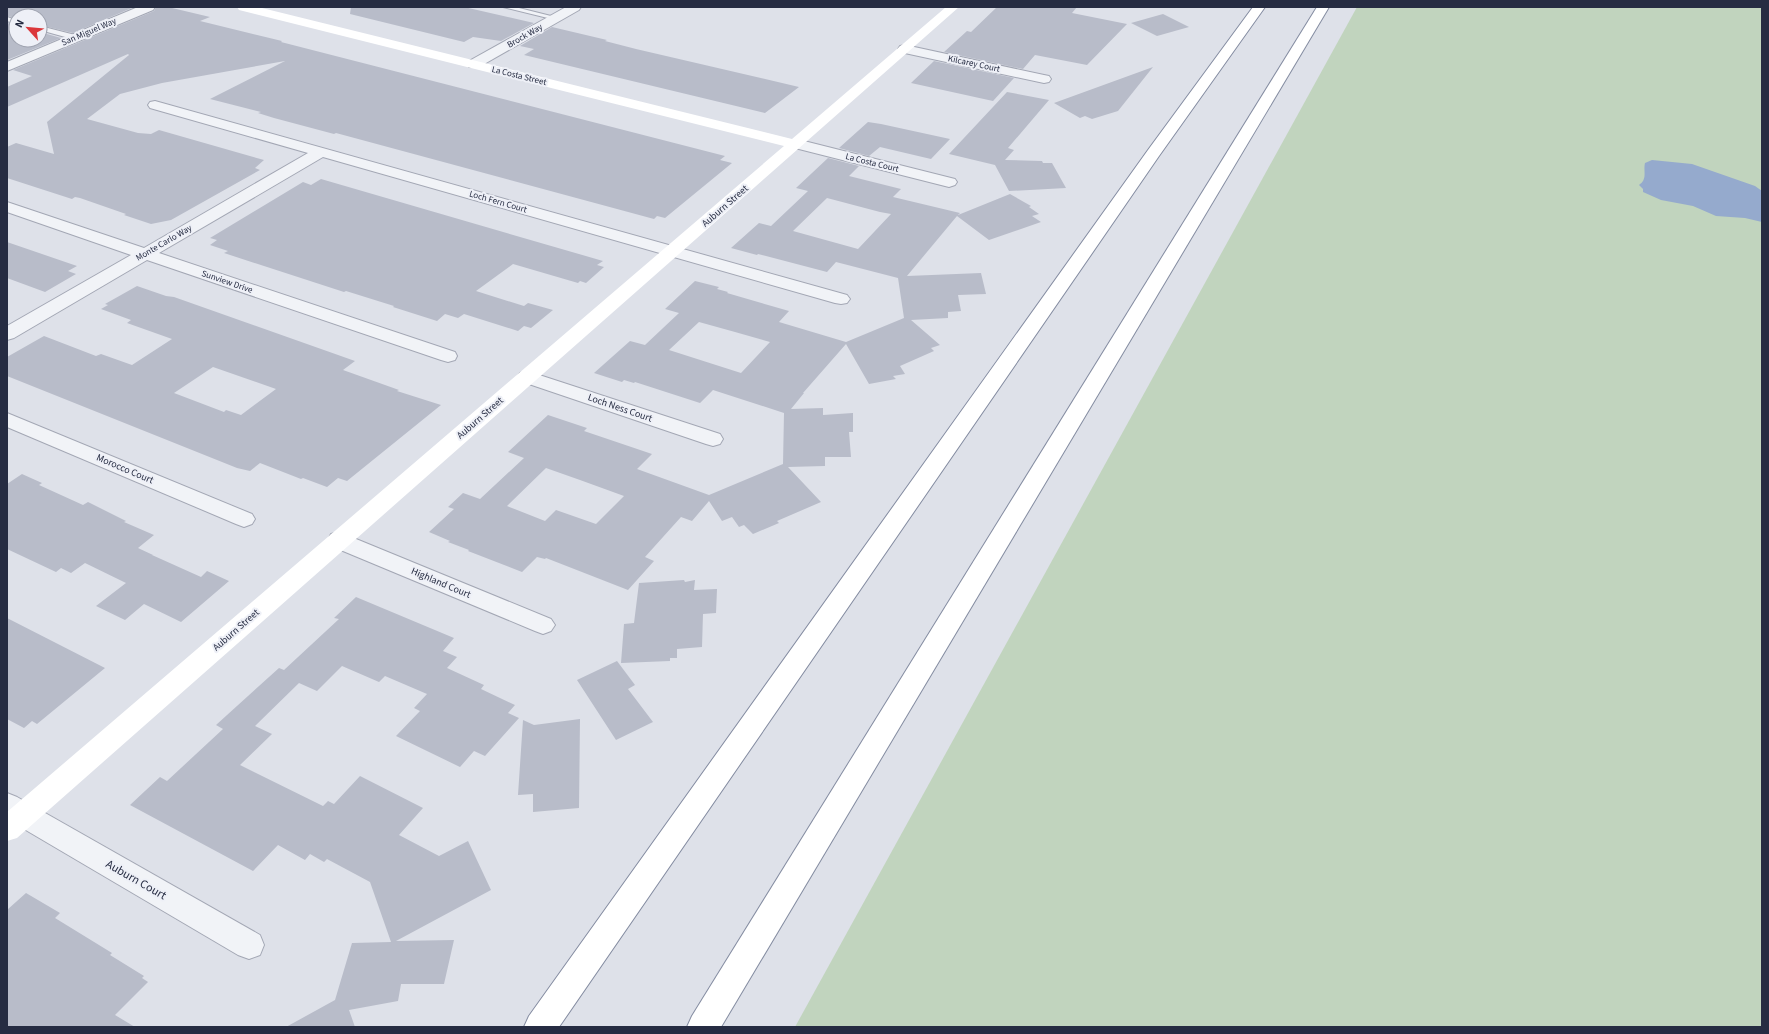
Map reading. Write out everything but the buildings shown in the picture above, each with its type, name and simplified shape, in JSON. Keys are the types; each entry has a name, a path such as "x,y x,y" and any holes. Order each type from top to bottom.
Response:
{"main road":[{"name":"La Costa Street","path":"243,7 796,144"},
{"name":"Auburn Street","path":"12,816 340,540 953,7"},
{"path":"540,1027 1152,153 1259,7"},
{"path":"703,1027 1323,7"}],"street":[{"name":"San Miguel Way","path":"7,67 149,7"},
{"name":"Brock Way","path":"474,64 576,7"},
{"name":"Kilcarey Court","path":"905,49 1044,79"},
{"name":"Loch Fern Court","path":"155,105 841,300"},
{"name":"La Costa Court","path":"796,144 949,182"},
{"name":"Monte Carlo Way","path":"7,334 321,152"},
{"name":"Sunview Drive","path":"7,207 448,356"},
{"name":"Loch Ness Court","path":"528,377 713,439"},
{"name":"Morocco Court","path":"7,419 244,519"},
{"name":"Highland Court","path":"340,540 543,625"},
{"name":"Auburn Court","path":"12,816 249,945"}],"lane":[{"path":"506,7 556,18"},
{"path":"48,30 76,38"}],"green space":[{"path":"1357,7 1762,7 1762,1027 795,1027"}],"water":[{"path":"1652,160 1692,164 1755,186 1762,191 1762,222 1745,218 1716,216 1693,206 1661,200 1643,192 1643,189 1639,185 1642,183 1644,178 1645,163"}]}
